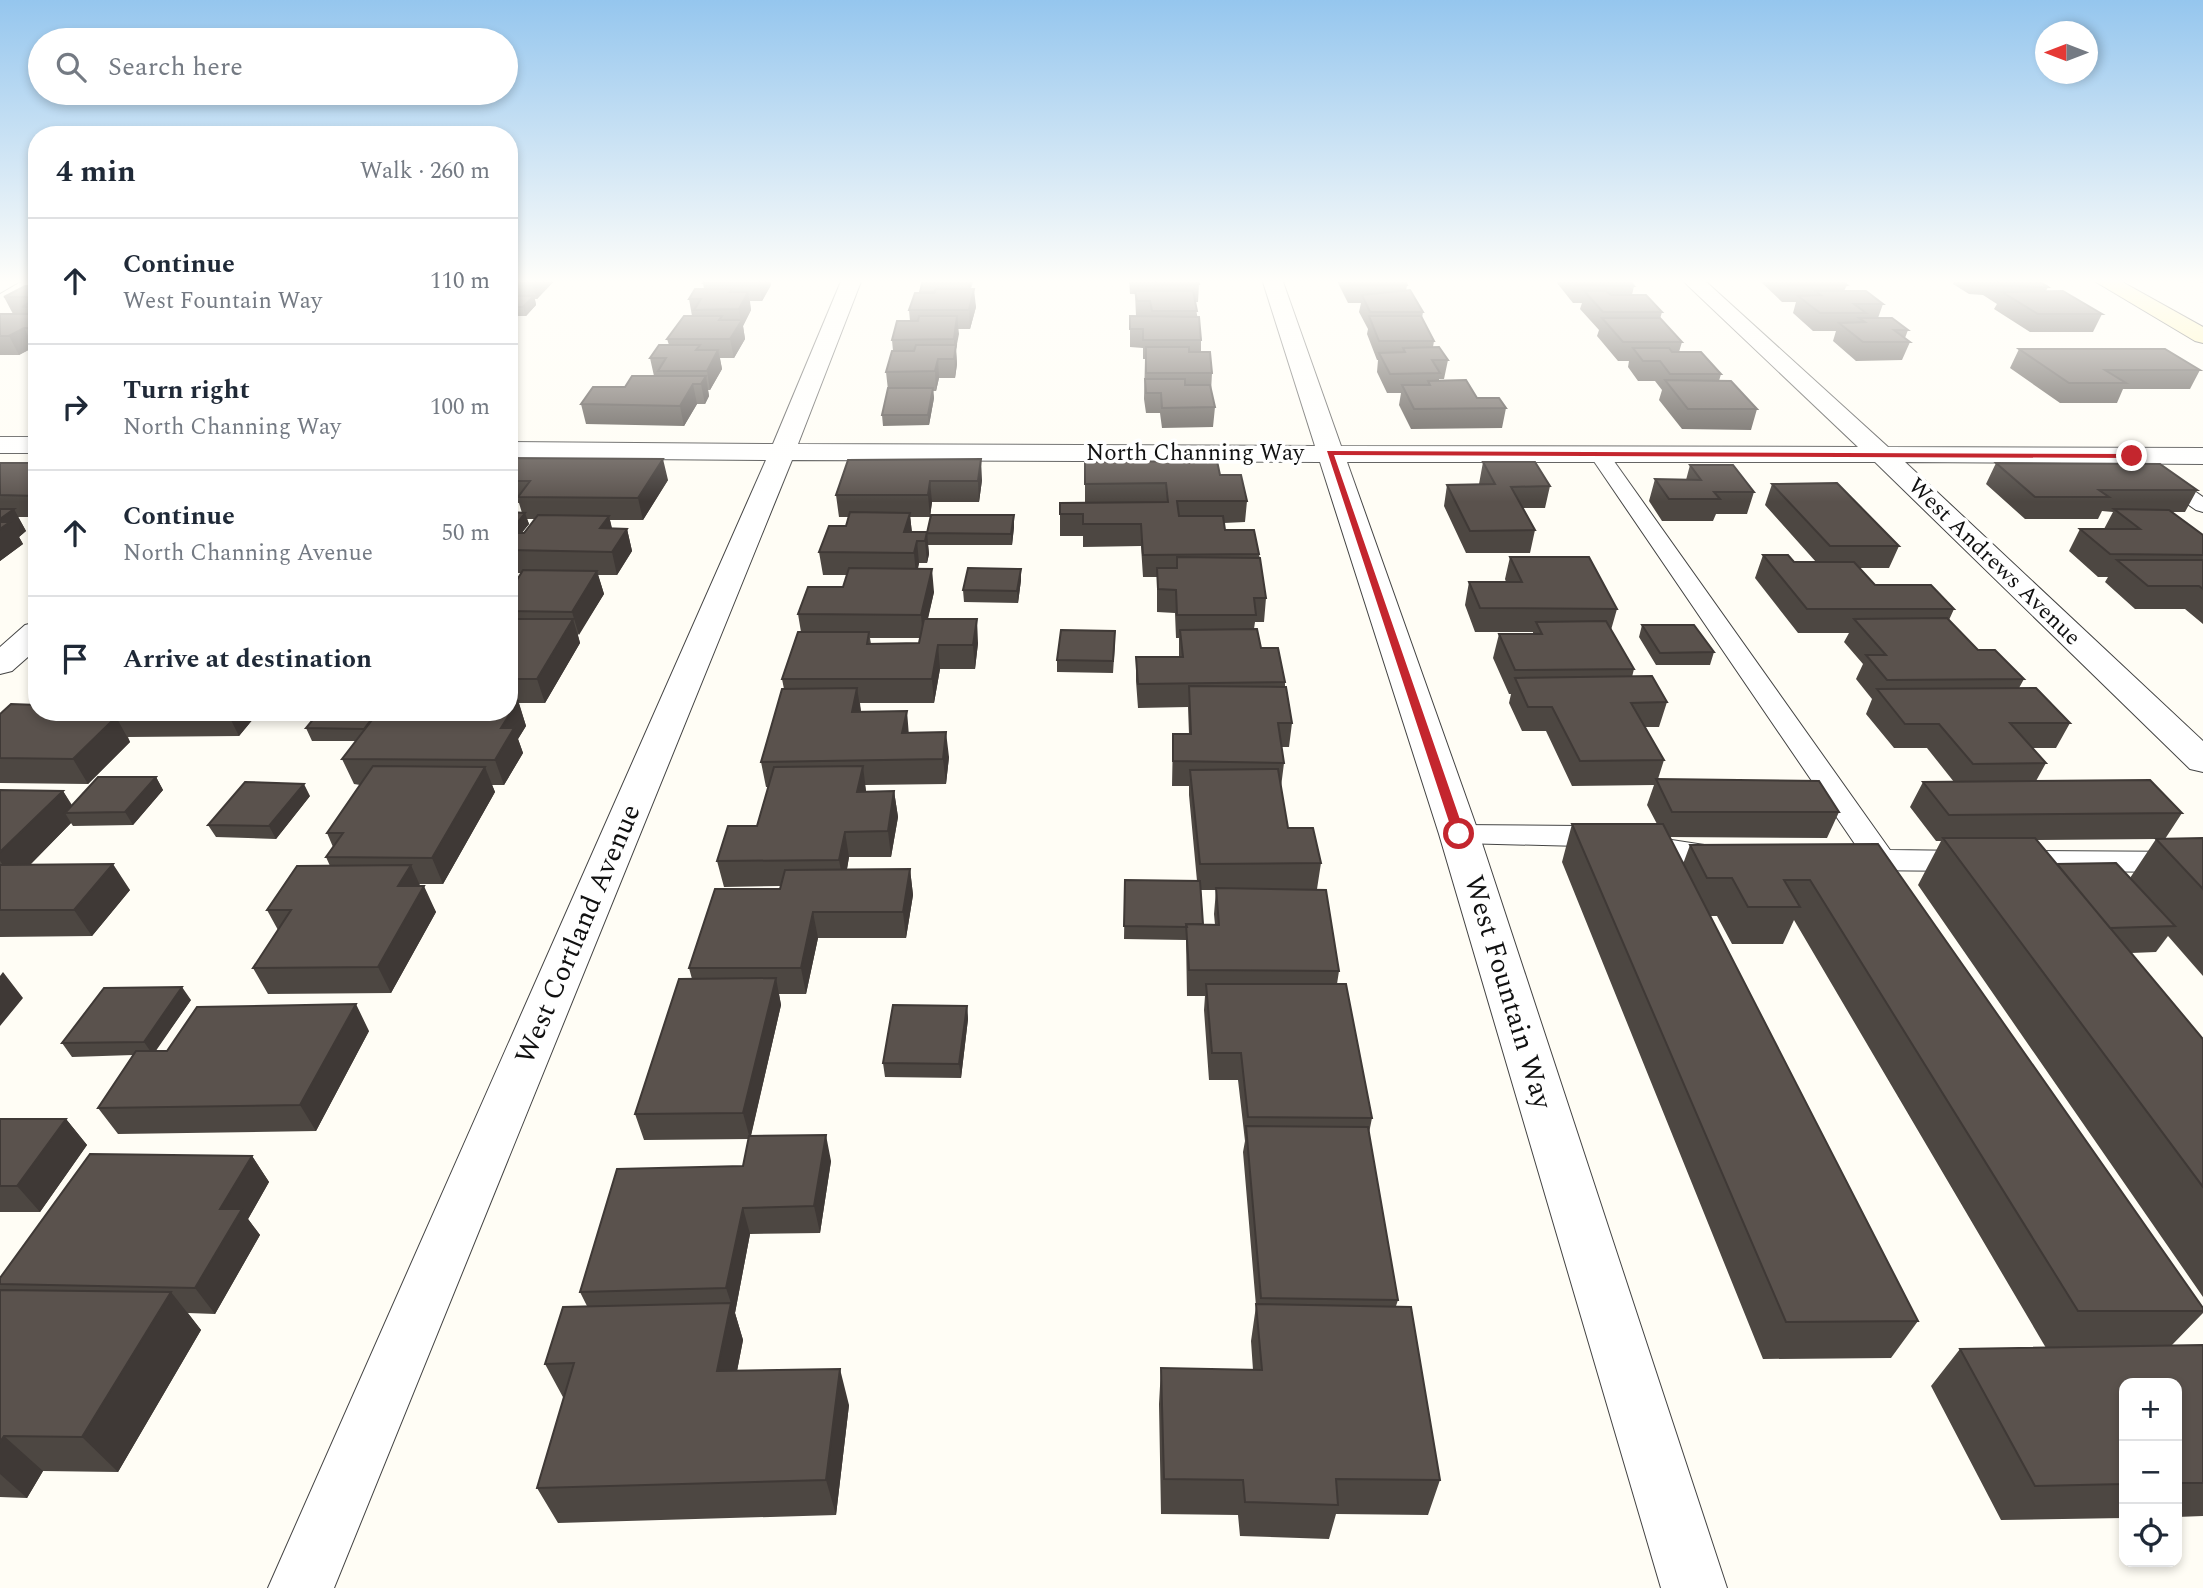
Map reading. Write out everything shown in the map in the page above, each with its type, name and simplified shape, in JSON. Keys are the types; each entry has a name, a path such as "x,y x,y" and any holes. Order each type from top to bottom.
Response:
{"street":[{"name":"West Cortland Avenue","path":"301,1588 822,353"},
{"name":"West Fountain Way","path":"1297,353 1459,834 1693,1588"},
{"name":"West Andrews Avenue","path":"1771,353 2203,761"},
{"path":"0,445 28,445"},
{"name":"North Channing Way","path":"518,450 2203,456"},
{"path":"0,664 28,640"}],"lane":[{"path":"1599,454 1881,860"},
{"path":"2132,456 2203,506"},
{"path":"1459,834 1580,835 1708,857 1749,858"},
{"path":"1828,860 2203,862"}],"building":[{"path":"653,353 716,353 707,371 658,371 666,358 650,358"},
{"path":"891,353 955,353 954,359 938,359 935,371 886,372"},
{"path":"1146,353 1210,353 1212,373 1146,373"},
{"path":"1379,353 1443,353 1448,360 1432,360 1440,373 1390,374"},
{"path":"1637,353 1702,353 1721,374 1670,374 1660,361 1643,361"},
{"path":"2025,353 2172,353 2200,370 2105,370 2126,383 2069,383"},
{"path":"632,376 706,376 701,384 693,384 680,406 581,404 593,387 625,387"},
{"path":"1145,379 1185,379 1185,385 1210,385 1215,407 1162,408 1161,393 1146,393"},
{"path":"1466,380 1477,398 1499,398 1506,408 1414,409 1402,385 1430,385 1428,381"},
{"path":"1665,380 1731,381 1757,409 1688,409"},
{"path":"888,388 933,388 928,415 882,415"},
{"path":"518,458 663,459 638,498 518,497 530,481 518,481"},
{"path":"981,459 978,481 930,481 928,495 836,495 848,460"},
{"path":"1217,461 1220,475 1241,475 1247,501 1177,501 1179,516 1223,516 1225,530 1254,530 1259,554 1143,555 1141,524 1083,524 1083,514 1060,514 1060,503 1168,502 1166,483 1085,484 1085,462"},
{"path":"1483,462 1535,462 1550,486 1511,487 1535,530 1470,531 1447,485 1495,484"},
{"path":"0,463 28,463 28,496 0,495"},
{"path":"1996,463 2160,464 2197,490 2099,490 2109,497 2035,497"},
{"path":"1690,465 1733,465 1754,492 1714,492 1720,499 1669,499 1655,479 1701,480"},
{"path":"1837,483 1899,546 1830,546 1772,484"},
{"path":"0,509 14,509 0,519"},
{"path":"2114,509 2169,510 2203,535 2203,555 2110,554 2080,529 2140,529"},
{"path":"850,512 910,513 904,532 927,532 925,541 917,541 914,553 819,552 829,526 846,526"},
{"path":"518,513 525,513 518,522"},
{"path":"538,515 609,516 600,528 627,529 612,552 518,550 518,533 524,533"},
{"path":"931,515 1014,515 1011,534 927,533"},
{"path":"0,522 10,522 0,529"},
{"path":"1763,555 1788,555 1794,562 1854,562 1875,585 1931,585 1954,609 1807,609"},
{"path":"1177,557 1260,558 1266,598 1254,598 1256,615 1177,615 1176,590 1158,589 1157,568 1177,568"},
{"path":"1510,557 1589,557 1617,609 1480,608 1469,582 1522,582"},
{"path":"2117,560 2203,560 2203,589 2199,586 2148,586"},
{"path":"849,568 932,569 921,615 798,614 808,587 843,587"},
{"path":"968,568 1021,569 1017,591 963,590"},
{"path":"523,570 597,571 572,612 518,611 518,578"},
{"path":"1947,618 1978,650 1995,650 2024,679 1887,680 1866,655 1886,655 1854,619"},
{"path":"518,619 573,619 537,679 518,679"},
{"path":"924,619 977,619 973,645 938,645 932,679 782,679 798,632 869,632 867,644 919,643"},
{"path":"1606,621 1634,669 1515,670 1499,634 1542,634 1536,622"},
{"path":"1642,625 1694,625 1714,652 1660,653"},
{"path":"1257,629 1261,648 1278,648 1285,682 1138,684 1136,657 1183,657 1180,630"},
{"path":"1061,630 1115,631 1113,661 1057,660"},
{"path":"1652,676 1667,702 1631,703 1664,760 1580,761 1552,707 1528,707 1515,678"},
{"path":"1189,686 1286,687 1292,723 1278,723 1284,763 1173,761 1173,734 1191,734"},
{"path":"857,688 852,712 907,711 902,733 946,732 943,759 761,762 782,689"},
{"path":"2036,688 2070,723 2010,723 2046,763 1973,764 1939,724 1905,724 1877,689"},
{"path":"11,704 28,705 28,721 112,721 73,759 0,758 0,714"},
{"path":"312,721 370,721 364,729 306,728"},
{"path":"371,721 505,721 501,728 514,728 495,760 342,759"},
{"path":"373,766 485,767 432,858 326,857 343,833 327,833"},
{"path":"863,766 857,792 894,791 888,831 845,832 839,860 717,861 728,826 757,826 774,767"},
{"path":"1278,769 1288,828 1313,828 1321,863 1200,864 1190,770"},
{"path":"98,777 156,777 125,812 65,813"},
{"path":"1656,779 1819,781 1839,812 1672,812"},
{"path":"2150,780 2182,813 1949,815 1923,782"},
{"path":"245,782 304,784 269,826 208,825"},
{"path":"0,790 63,791 0,852"},
{"path":"1572,824 1663,824 1918,1321 1786,1322"},
{"path":"1943,838 2035,838 2203,1039 2203,1187"},
{"path":"2203,838 2203,889 2156,839"},
{"path":"1878,844 2203,1311 2078,1311 1810,880 1784,880 1800,907 1748,907 1732,878 1707,878 1690,845"},
{"path":"2116,863 2175,926 2110,928 2057,864"},
{"path":"113,864 74,910 0,910 0,865"},
{"path":"411,865 398,886 424,886 378,967 253,968 291,910 267,910 297,866"},
{"path":"910,869 903,912 813,912 801,968 689,968 715,889 780,889 785,870"},
{"path":"1125,880 1200,881 1203,924 1186,924 1187,927 1124,926"},
{"path":"1216,888 1326,890 1339,971 1189,970 1186,924 1219,925"},
{"path":"776,978 743,1113 635,1114 679,979"},
{"path":"1206,984 1346,984 1372,1118 1248,1117 1241,1053 1212,1053"},
{"path":"182,987 144,1042 62,1043 104,988"},
{"path":"356,1004 300,1105 98,1108 136,1051 167,1051 197,1007"},
{"path":"893,1005 967,1006 959,1064 883,1063"},
{"path":"0,1119 66,1119 17,1186 0,1186"},
{"path":"1246,1126 1368,1127 1398,1300 1261,1298"},
{"path":"826,1135 814,1206 743,1208 726,1288 580,1292 617,1169 743,1166 749,1136"},
{"path":"90,1154 252,1156 220,1209 242,1209 195,1288 0,1284 0,1278"},
{"path":"0,1290 171,1292 82,1437 4,1436 0,1442"},
{"path":"731,1303 717,1371 840,1369 826,1480 537,1488 574,1363 545,1364 563,1307"},
{"path":"1256,1304 1411,1307 1440,1480 1336,1479 1338,1505 1245,1502 1243,1480 1164,1479 1161,1368 1262,1370"},
{"path":"2203,1345 2203,1483 2182,1483 2182,1378 2119,1378 2119,1484 2035,1486 1960,1349"}],"route":[{"path":"1459,834 1330,453 2132,456"}]}
